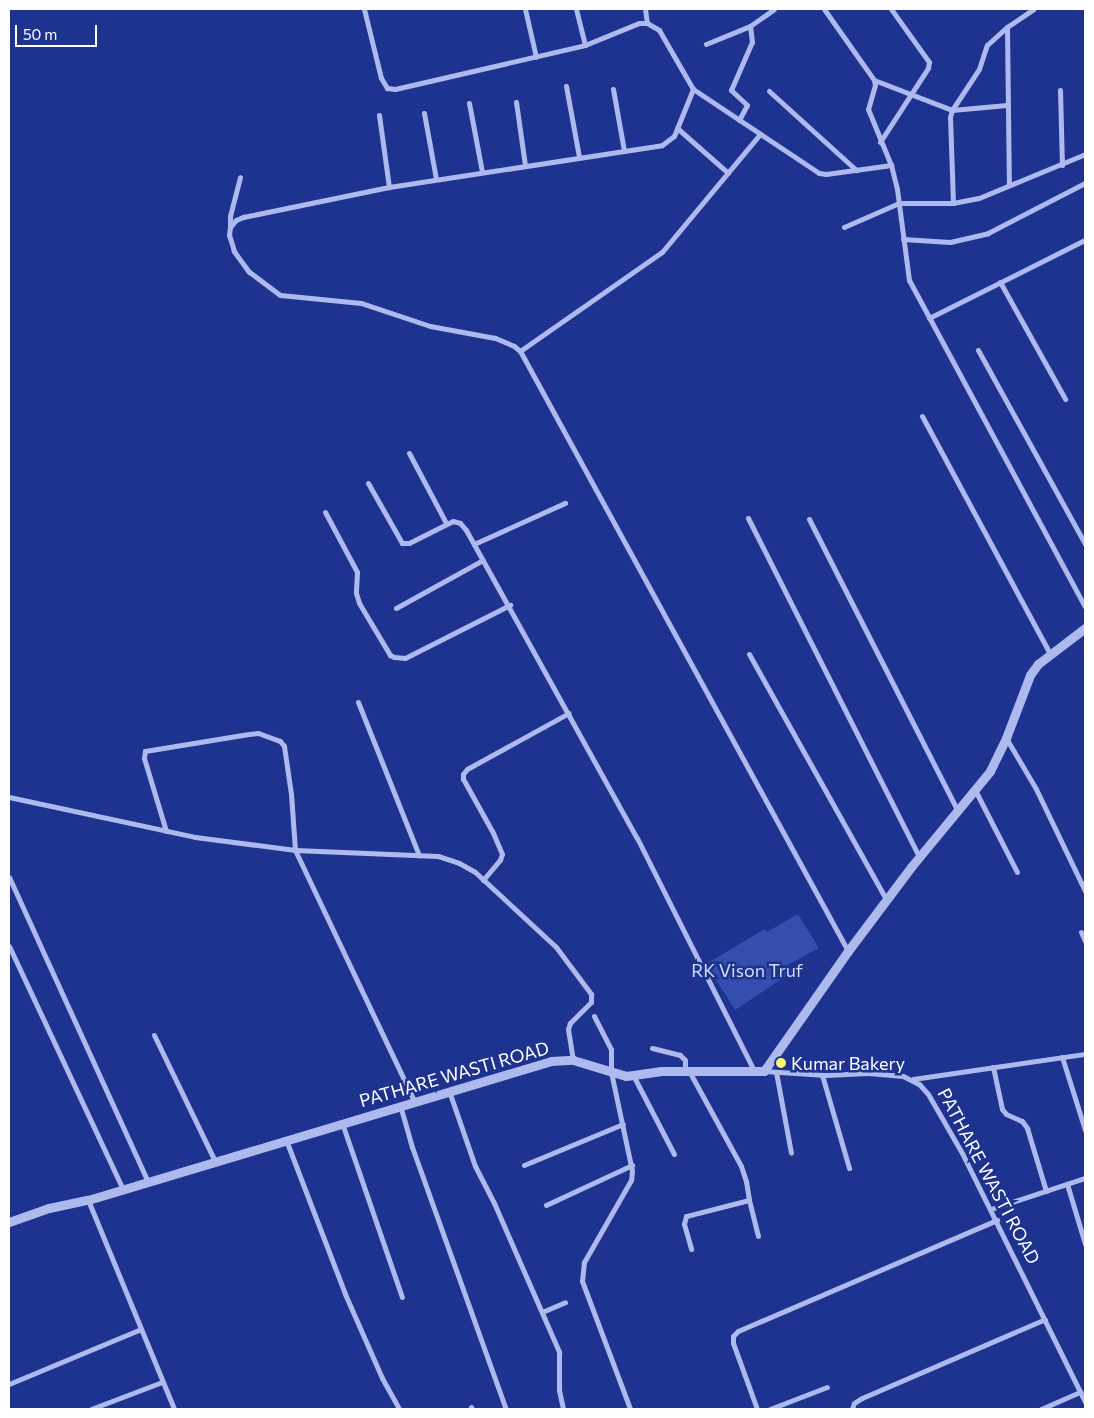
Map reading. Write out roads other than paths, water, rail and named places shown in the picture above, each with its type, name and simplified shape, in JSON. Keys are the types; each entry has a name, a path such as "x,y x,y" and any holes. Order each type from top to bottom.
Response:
{"street":[{"path":"364,9 382,78 387,88 394,89 585,46 639,23 647,23 659,30 693,89 819,173 826,174 891,165"},
{"path":"525,9 536,57"},
{"path":"576,9 585,46"},
{"path":"645,9 647,23"},
{"path":"706,44 750,26 774,9"},
{"path":"824,9 874,80 875,85 868,109 891,165 909,280 1085,607"},
{"path":"880,142 911,96 928,68 929,62 891,9"},
{"path":"953,203 950,117 952,110 979,69 987,45 1007,27 1034,9"},
{"path":"738,120 747,105 731,90 752,42 750,26"},
{"path":"1007,27 1009,185"},
{"path":"874,80 911,96 952,110 1007,105"},
{"path":"566,86 579,157"},
{"path":"613,89 624,150"},
{"path":"230,227 236,220 243,217 389,186 662,145 674,136 693,89"},
{"path":"1060,90 1062,165"},
{"path":"769,91 856,170"},
{"path":"516,102 525,165"},
{"path":"469,103 482,172"},
{"path":"424,113 436,179"},
{"path":"379,115 389,186"},
{"path":"678,128 728,173"},
{"path":"520,351 662,252 760,134"},
{"path":"844,227 898,203 953,203 979,198 1085,154"},
{"path":"240,177 230,216 230,241 249,272 280,295 361,303 430,326 495,338 514,346 520,351 848,951"},
{"path":"903,239 950,242 988,233 1085,184"},
{"path":"929,318 1085,240"},
{"path":"1000,282 1065,399"},
{"path":"978,350 1085,544"},
{"path":"922,416 1050,654"},
{"path":"409,453 446,523"},
{"path":"368,483 402,543 409,543 453,521 460,523 474,544 510,605 637,838 759,1071 919,857 990,771 1006,738 1030,675 1038,664 1085,628"},
{"path":"474,544 565,503"},
{"path":"325,512 357,572 356,594 359,603 390,655 405,658 510,605"},
{"path":"748,518 919,857"},
{"path":"809,519 958,811"},
{"path":"396,608 483,560"},
{"path":"749,654 886,900"},
{"path":"358,702 419,855"},
{"path":"482,880 502,854 492,831 463,779 463,774 467,769 569,713"},
{"path":"166,831 143,755 145,751 258,734 274,738 284,746 291,794 295,850 414,1101"},
{"path":"1006,738 1036,789 1085,891"},
{"path":"975,790 1017,872"},
{"path":"9,797 195,837 295,850 419,855 448,858 460,863 482,880 556,948 591,994 591,1002 570,1023 568,1029 574,1060"},
{"path":"9,877 148,1182"},
{"path":"1081,932 1085,941"},
{"path":"9,946 123,1189"},
{"path":"594,1016 611,1049 611,1072 632,1165 631,1180 584,1262 582,1282 630,1409"},
{"path":"154,1034 215,1161"},
{"path":"652,1048 680,1055 685,1060 687,1071 741,1166 758,1236"},
{"path":"912,1079 1085,1054"},
{"path":"1062,1058 1085,1130"},
{"name":"PATHARE WASTI ROAD","path":"9,1222 49,1208 88,1200 551,1060 574,1060 620,1075 662,1071 759,1071 822,1075 868,1073 912,1079 928,1094 962,1152 1085,1402"},
{"path":"993,1067 1002,1109 1006,1114 1022,1121 1027,1128 1046,1191"},
{"path":"776,1072 791,1152"},
{"path":"633,1075 674,1154"},
{"path":"822,1075 849,1168"},
{"path":"449,1091 475,1166 494,1203 559,1352 560,1390 563,1409"},
{"path":"400,1105 412,1147 506,1409"},
{"path":"342,1123 402,1297"},
{"path":"524,1165 623,1124"},
{"path":"286,1140 345,1294 382,1378 400,1409"},
{"path":"546,1205 632,1165"},
{"path":"991,1209 1085,1178"},
{"path":"1067,1184 1085,1244"},
{"path":"88,1200 174,1409"},
{"path":"691,1249 684,1224 686,1216 749,1200"},
{"path":"757,1409 733,1343 733,1336 738,1331 997,1220"},
{"path":"542,1312 564,1302"},
{"path":"852,1409 854,1403 862,1398 1045,1319"},
{"path":"9,1384 140,1329"},
{"path":"91,1409 162,1382"},
{"path":"770,1409 827,1387"},
{"path":"1041,1409 1080,1392"}],"place":[{"name":"Kumar Bakery","path":"781,1063"}],"park label":[{"name":"RK Vison Truf","path":"747,970"}]}
